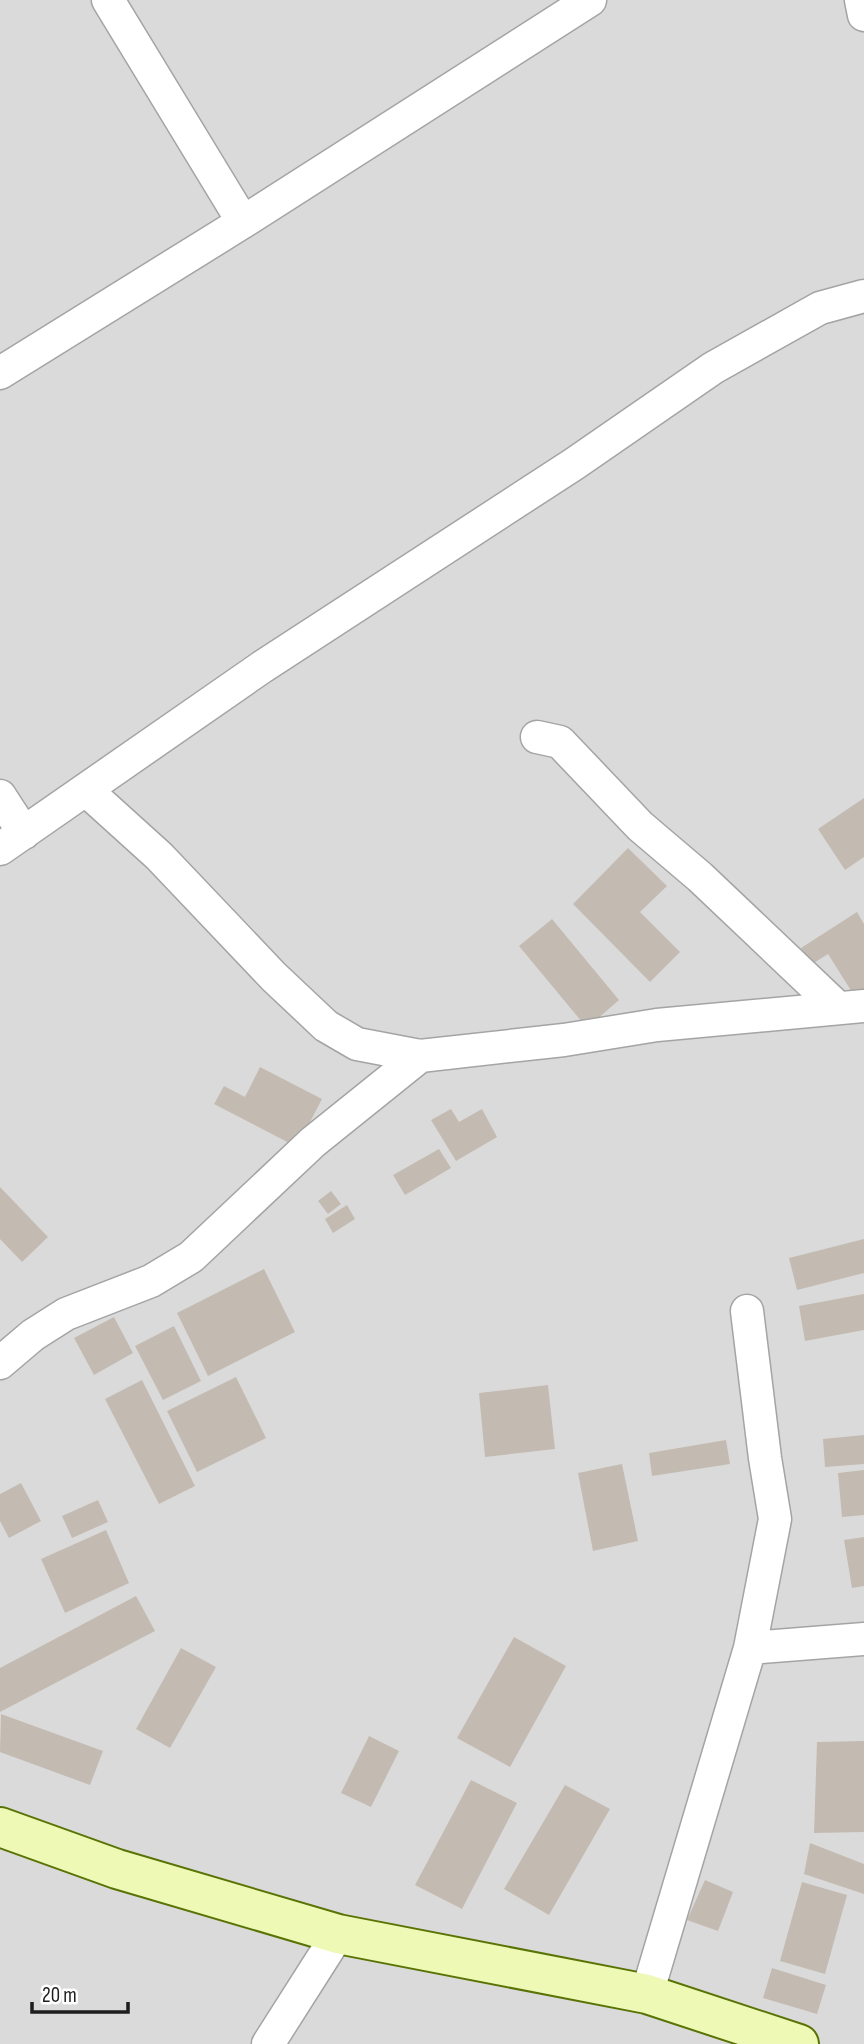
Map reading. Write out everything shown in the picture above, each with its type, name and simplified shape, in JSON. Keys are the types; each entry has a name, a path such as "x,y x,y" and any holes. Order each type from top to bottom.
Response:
{"street":[{"path":"108,0 243,222"},
{"path":"0,373 243,222 590,0"},
{"path":"861,0 864,15"},
{"path":"0,796 12,841 262,667 574,464 713,368 820,308 864,296"},
{"path":"537,737 560,741 640,826 850,1007"},
{"path":"86,790 159,856 274,977 326,1026 357,1044 420,1056 564,1040 657,1025 850,1007"},
{"path":"0,1363 33,1335 66,1314 151,1281 191,1257 313,1142 420,1056"},
{"path":"648,1994 750,1648 775,1519 747,1311"},
{"path":"750,1648 864,1639"},
{"path":"0,1827 117,1869 338,1934 648,1994 799,2044"},
{"path":"268,2044 338,1934"}],"shaded area":[{"path":"0,0 864,0 864,2044 0,2044"}],"building":[{"path":"864,798 864,857 845,870 818,829"},
{"path":"628,848 667,886 640,912 680,952 650,982 573,904"},
{"path":"857,912 864,924 864,996 857,1000 828,954 812,964 801,948"},
{"path":"552,919 619,1000 587,1028 519,946"},
{"path":"260,1067 322,1099 297,1147 214,1104 224,1086 245,1097"},
{"path":"451,1109 459,1122 482,1109 497,1137 456,1161 431,1120"},
{"path":"439,1149 451,1168 405,1195 393,1175"},
{"path":"0,1187 48,1237 22,1262 0,1239"},
{"path":"331,1191 341,1204 328,1214 318,1201"},
{"path":"347,1205 355,1219 333,1233 325,1219"},
{"path":"864,1239 864,1273 797,1290 789,1258"},
{"path":"264,1269 295,1332 208,1376 177,1313"},
{"path":"864,1294 864,1330 805,1341 799,1306"},
{"path":"114,1317 133,1353 94,1375 74,1338"},
{"path":"174,1326 201,1381 163,1400 135,1346"},
{"path":"236,1377 266,1438 197,1472 167,1411"},
{"path":"142,1380 195,1486 159,1504 105,1399"},
{"path":"548,1385 555,1449 485,1457 479,1393"},
{"path":"864,1435 864,1464 825,1467 823,1439"},
{"path":"726,1440 730,1464 652,1476 649,1453"},
{"path":"622,1464 638,1541 593,1551 578,1473"},
{"path":"864,1470 864,1515 842,1517 838,1473"},
{"path":"21,1483 41,1521 9,1538 0,1521 0,1494"},
{"path":"98,1500 108,1522 72,1538 62,1516"},
{"path":"106,1530 129,1583 65,1613 41,1559"},
{"path":"864,1537 864,1586 852,1588 844,1540"},
{"path":"136,1596 155,1631 0,1712 0,1668"},
{"path":"514,1637 566,1666 510,1767 457,1738"},
{"path":"181,1648 216,1667 170,1748 136,1729"},
{"path":"1,1714 103,1751 90,1785 0,1752"},
{"path":"369,1736 399,1751 371,1807 341,1793"},
{"path":"864,1741 864,1832 814,1833 817,1742"},
{"path":"471,1780 517,1803 462,1909 415,1885"},
{"path":"565,1785 610,1809 549,1915 504,1889"},
{"path":"810,1843 864,1864 864,1894 804,1874"},
{"path":"705,1880 733,1892 718,1931 687,1920"},
{"path":"802,1882 847,1895 825,1974 780,1961"},
{"path":"772,1968 826,1985 817,2014 763,1998"}]}
